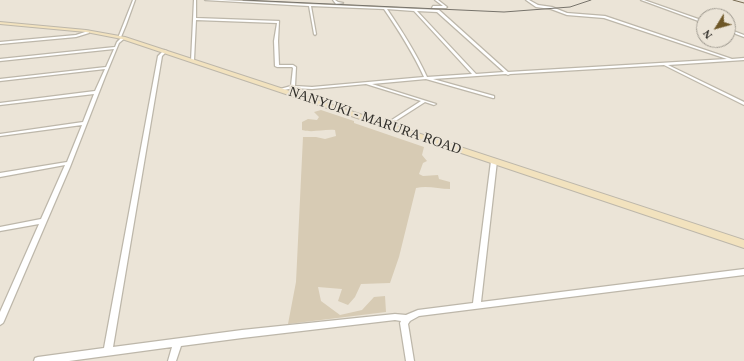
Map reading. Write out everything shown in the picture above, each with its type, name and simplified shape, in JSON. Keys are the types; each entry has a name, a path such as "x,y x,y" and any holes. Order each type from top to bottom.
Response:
{"street":[{"path":"0,321 121,38 134,0"},
{"path":"192,60 195,0"},
{"path":"206,0 385,9 446,7 436,0"},
{"path":"334,0 338,3 414,8 439,12 508,74"},
{"path":"527,0 536,6 551,8 566,14 604,17 732,60"},
{"path":"642,0 696,19"},
{"path":"310,5 315,34"},
{"path":"414,8 475,75"},
{"path":"385,9 409,43 426,78 493,97"},
{"path":"195,19 278,22 276,41 277,66 293,66 295,68 293,87"},
{"name":"NANYUKI - MARURA ROAD","path":"0,23 88,32 121,38 165,51 386,126 744,244"},
{"path":"0,43 76,36 88,32"},
{"path":"0,60 116,48"},
{"path":"108,352 160,56 165,51"},
{"path":"281,90 293,87 312,88 426,78 744,59"},
{"path":"663,64 744,104"},
{"path":"0,80 107,68"},
{"path":"366,83 434,104"},
{"path":"0,104 97,92"},
{"path":"386,126 424,101"},
{"path":"0,135 84,123"},
{"path":"477,305 494,161"},
{"path":"0,175 68,163"},
{"path":"0,229 44,221"},
{"path":"410,361 404,323 407,319 418,313 744,272"},
{"path":"38,361 177,344 242,334 395,316 407,319"},
{"path":"172,361 177,344"}],"shaded area":[{"path":"321,110 424,147 422,155 427,161 423,163 419,174 423,176 438,175 439,179 450,182 450,189 429,187 416,188 399,257 390,283 361,284 355,297 348,305 338,301 342,289 318,287 321,301 340,315 362,310 374,297 385,296 386,312 288,324 296,282 303,137 325,139 336,136 335,130 302,130 302,122 308,119 317,120 319,117 314,112"}],"waterway":[{"path":"733,0 744,3"}],"railway":[{"path":"243,0 504,12 570,7 591,0"}]}
